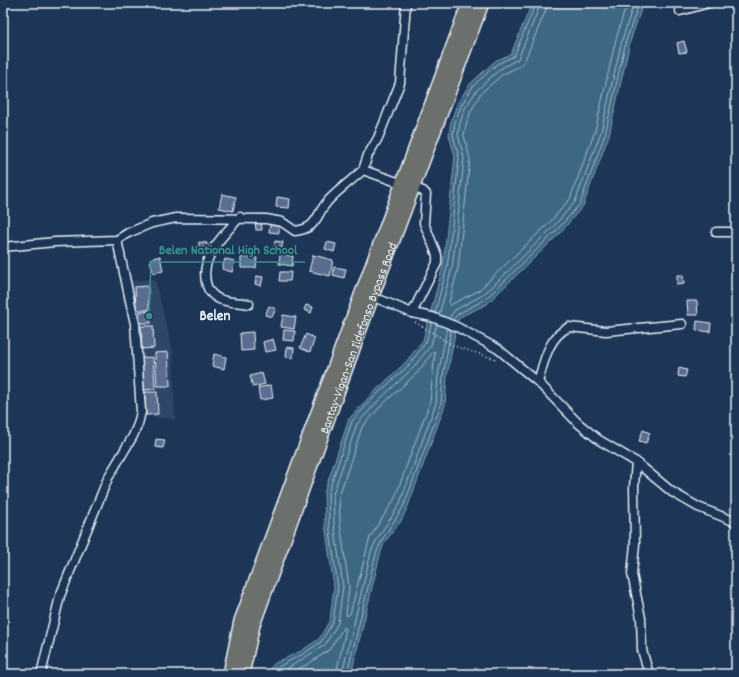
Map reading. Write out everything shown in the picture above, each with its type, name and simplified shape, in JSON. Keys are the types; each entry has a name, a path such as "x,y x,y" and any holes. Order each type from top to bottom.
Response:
{"main road":[{"name":"Bantay-Vigan-San Ildefonso Bypass Road","path":"408,186 469,3"},
{"name":"Bantay-Vigan-San Ildefonso Bypass Road","path":"230,674 241,621 368,294 408,186 482,3"},
{"name":"Bantay-Vigan-San Ildefonso Bypass Road","path":"242,674 253,625 368,294"}],"street":[{"path":"3,247 54,242 117,240 128,233 163,220 192,217 240,217 266,219 282,222 294,231 303,230 318,219 327,202 363,170 368,156 378,138 400,83 406,3"},
{"path":"680,12 709,3"},
{"path":"363,170 423,190 426,194 424,223 436,255 437,263 412,313"},
{"path":"240,217 220,239 211,253 207,262 205,274 209,291 213,296 223,301 249,304"},
{"path":"716,232 736,232"},
{"path":"41,674 60,596 108,478 138,424 141,412 134,324 117,240"},
{"path":"368,294 412,313 432,317 457,327 498,349 538,382 583,427 599,440 636,462 672,492 698,507 736,522"},
{"path":"538,382 549,346 558,335 569,327 606,331 682,324"},
{"path":"636,462 634,487 635,544 632,574 641,618 642,650 649,674"}],"path":[{"path":"424,328 454,346 497,359"}],"shaded area":[{"path":"155,279 173,352 175,419 143,416 139,361 130,281"}],"water":[{"path":"532,3 643,3 630,42 609,135 583,206 560,233 487,304 460,317 457,322 447,376 445,405 408,506 401,521 384,543 351,674 265,674 275,663 301,651 319,639 330,620 334,587 325,524 324,493 349,419 371,395 406,362 423,340 443,266 455,157 449,135 451,121 457,104 470,84 495,61 511,54"}],"building":[{"path":"684,41 687,52 679,53 677,43"},
{"path":"222,194 236,197 233,211 219,208"},
{"path":"277,197 290,199 289,208 276,207"},
{"path":"255,220 261,220 262,230 256,230"},
{"path":"270,225 279,226 279,233 269,232"},
{"path":"275,241 283,242 281,251 274,250"},
{"path":"199,242 207,243 206,255 197,254"},
{"path":"327,242 336,244 334,252 325,249"},
{"path":"280,254 293,256 292,266 279,264"},
{"path":"313,255 333,260 330,276 309,271"},
{"path":"160,256 163,271 153,273 150,259"},
{"path":"241,257 257,258 256,268 241,268"},
{"path":"225,259 235,261 232,272 222,269"},
{"path":"334,267 346,269 344,278 333,275"},
{"path":"280,272 291,272 290,281 279,281"},
{"path":"677,275 683,275 684,284 677,285"},
{"path":"257,276 263,277 261,286 255,284"},
{"path":"148,286 149,310 136,310 135,287"},
{"path":"687,301 697,301 698,315 688,315"},
{"path":"306,305 313,307 311,313 304,310"},
{"path":"269,306 276,309 272,317 265,315"},
{"path":"150,311 151,323 140,323 139,312"},
{"path":"283,315 296,317 294,329 281,327"},
{"path":"697,321 711,323 710,332 696,330"},
{"path":"141,326 153,326 154,348 142,349"},
{"path":"284,330 295,331 294,341 283,340"},
{"path":"253,332 254,350 241,351 240,333"},
{"path":"306,334 315,338 310,352 300,348"},
{"path":"273,339 276,350 265,352 263,342"},
{"path":"287,347 294,348 293,358 286,357"},
{"path":"168,352 170,386 157,386 155,353"},
{"path":"214,354 226,357 224,369 212,366"},
{"path":"153,357 155,389 144,390 141,358"},
{"path":"679,368 687,370 685,377 678,376"},
{"path":"262,373 265,384 253,387 250,376"},
{"path":"271,385 273,398 260,400 258,388"},
{"path":"145,392 157,392 158,414 146,415"},
{"path":"643,430 650,433 646,443 639,441"},
{"path":"156,439 165,440 163,448 155,447"}],"place":[{"name":"Belen National High School","path":"149,316"}],"district":[{"name":"Belen","path":"215,315"}]}
